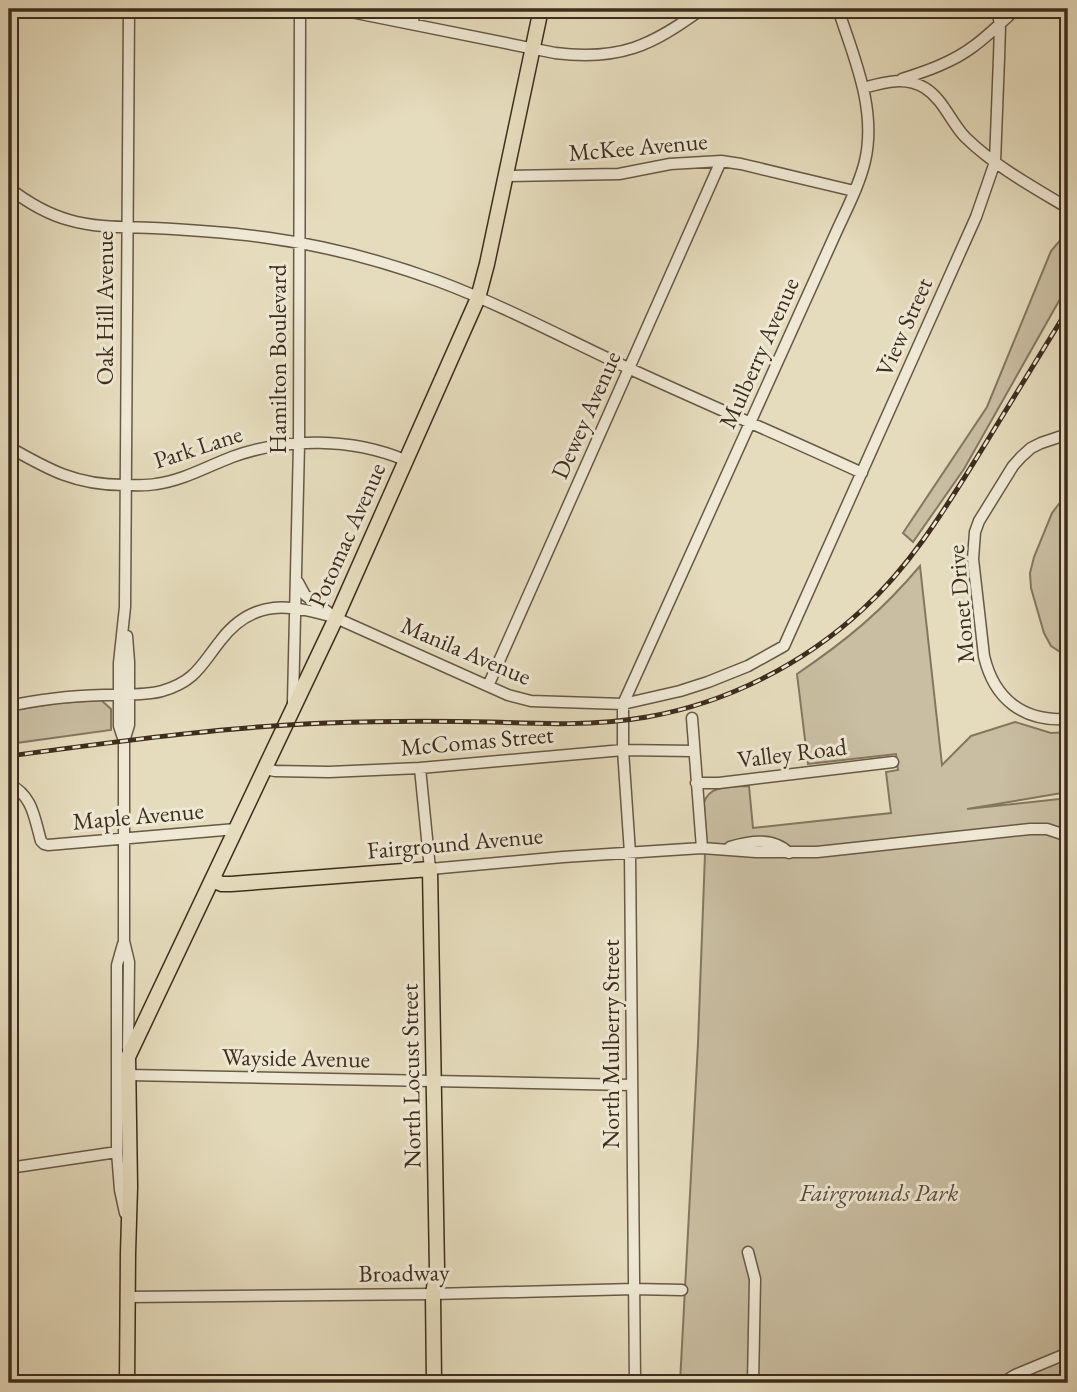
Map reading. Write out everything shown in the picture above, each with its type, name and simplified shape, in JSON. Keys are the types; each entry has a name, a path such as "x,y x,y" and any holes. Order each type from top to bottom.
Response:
{"main road":[{"name":"Potomac Avenue","path":"128,1057 336,618 478,298 541,9"},
{"name":"Fairground Avenue","path":"212,880 231,884 430,869"},
{"name":"North Locust Street","path":"430,869 437,1269 433,1294 434,1383"},
{"name":"Oak Hill Avenue","path":"122,1074 128,1057"},
{"path":"122,1074 130,1187 127,1383"}],"street":[{"name":"Oak Hill Avenue","path":"128,1057 129,962 124,941 124,741 119,726 124,694 119,663 125,607 129,9"},
{"name":"Hamilton Boulevard","path":"293,710 299,443 300,9"},
{"path":"337,9 574,55 596,55 636,48 670,32 692,13 702,9"},
{"path":"413,24 414,9"},
{"name":"Mulberry Avenue","path":"623,704 855,191 864,163 868,144 867,111 863,89 838,9"},
{"name":"View Street","path":"784,646 976,217 995,162 1000,25 997,9"},
{"path":"863,89 900,80 949,61 972,48 1016,9"},
{"path":"900,80 925,88 941,103 962,135 978,150 1068,208"},
{"name":"McKee Avenue","path":"506,176 619,174 670,164 721,161 855,191"},
{"name":"Dewey Avenue","path":"488,686 721,161"},
{"path":"9,188 42,210 90,225 215,231 299,242 339,250 438,281 862,473"},
{"name":"Monet Drive","path":"1068,434 1041,443 1013,466 984,512 975,532 973,545 984,656 993,683 1007,700 1030,715 1043,719 1068,719"},
{"name":"Park Lane","path":"9,447 63,476 92,484 150,485 177,480 245,453 299,443 364,447 405,460"},
{"path":"297,579 305,595 336,618"},
{"path":"9,706 39,700 159,692 185,681 202,667 231,629 263,609 296,607 336,618"},
{"name":"Manila Avenue","path":"336,618 488,686 531,701 623,704 708,682 748,666 784,646"},
{"name":"North Mulberry Street","path":"623,704 623,750 631,853 635,1383"},
{"path":"692,718 702,848"},
{"name":"McComas Street","path":"265,769 329,772 420,768 623,750 693,751"},
{"name":"Valley Road","path":"696,783 719,783 893,762"},
{"name":"North Locust Street","path":"420,768 430,869"},
{"name":"Maple Avenue","path":"9,784 28,800 44,844 48,845 236,829"},
{"name":"Fairground Avenue","path":"430,869 702,848 817,852 1031,829 1047,829 1068,836"},
{"name":"Oak Hill Avenue","path":"122,1074 117,965 124,941"},
{"path":"122,1074 117,1152 120,1190 128,1225"},
{"name":"Wayside Avenue","path":"122,1074 632,1085"},
{"path":"9,1168 117,1152"},
{"path":"748,1252 755,1279 753,1383"},
{"name":"Broadway","path":"127,1297 682,1290"},
{"path":"1002,1383 1068,1353"}],"green space":[{"path":"1068,231 1068,285 964,469 913,542 903,533 987,407 1051,251"},
{"path":"1068,492 1068,657 1051,646 1044,633 1031,588 1030,573 1052,513"},
{"name":"Fairgrounds Park","path":"920,566 942,765 971,736 1015,722 1051,733 1068,732 1068,792 967,809 1068,798 1068,1383 680,1383 707,853 704,803 711,792 716,790 749,786 753,828 891,813 886,772 898,770 896,754 808,764 797,674 863,624"},
{"path":"101,700 111,709 111,730 9,744 9,711 58,703"}],"railway":[{"path":"9,756 168,736 287,725 608,722 677,711 735,691 790,664 816,647 863,609 896,575 951,499 1068,309"}]}
